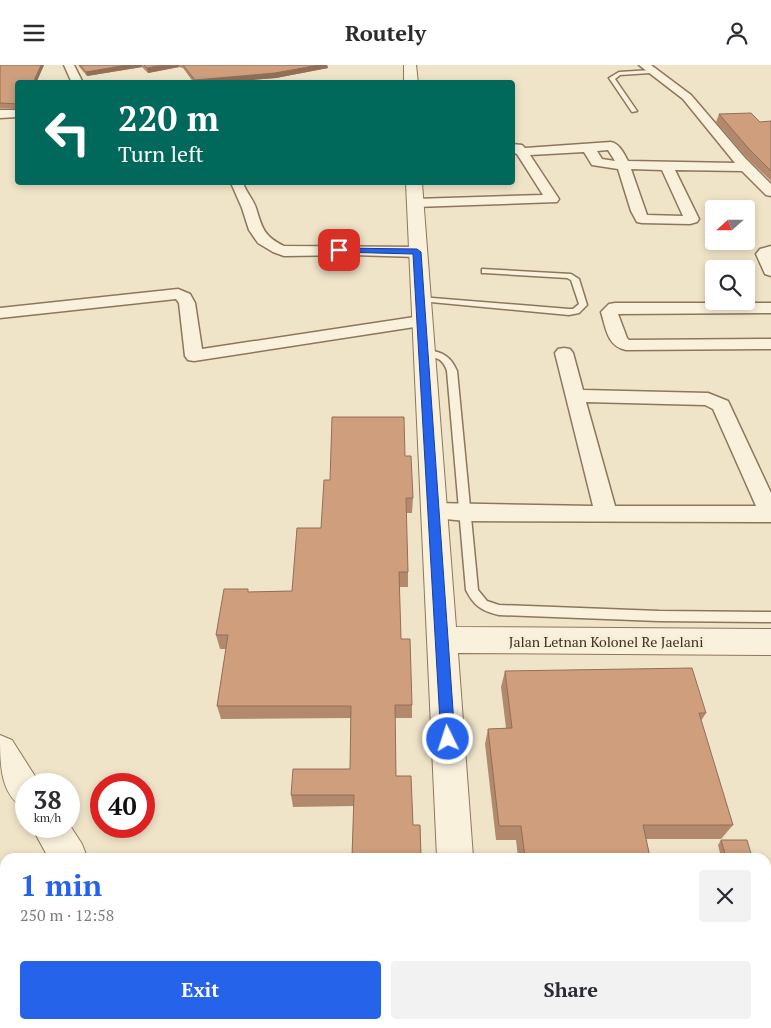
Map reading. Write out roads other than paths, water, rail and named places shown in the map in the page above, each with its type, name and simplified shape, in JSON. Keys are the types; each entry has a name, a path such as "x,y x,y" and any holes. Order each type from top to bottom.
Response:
{"street":[{"path":"69,65 76,80"},
{"path":"410,65 411,80"},
{"path":"647,68 687,97 746,167 771,192"},
{"path":"0,114 15,113"},
{"path":"516,147 611,146 615,149 623,167 631,194 642,219 690,220 692,219 667,166"},
{"path":"455,853 414,193 552,199 516,147"},
{"path":"588,147 598,163 623,167 746,167"},
{"path":"237,185 238,191 249,209 255,229 273,248 284,251 353,250 417,252"},
{"path":"771,251 764,254 771,271"},
{"path":"0,313 178,294 184,297 187,303 194,356 420,310"},
{"path":"771,308 615,308 609,312 619,341 626,345 771,344"},
{"path":"564,353 606,513"},
{"path":"433,511 466,513 770,514 721,405 708,399 576,396"},
{"name":"Jalan Letnan Kolonel Re Jaelani","path":"441,640 771,642"},
{"path":"0,751 15,774"},
{"path":"57,838 66,853"}],"lane":[{"path":"634,111 612,78 619,74 647,68"},
{"path":"420,310 569,312 576,311 583,305 575,279 568,276 562,274 485,271"},
{"path":"423,353 436,353 443,356 450,364 452,371 472,590 476,600 485,607 499,610 659,616 771,617"}]}
